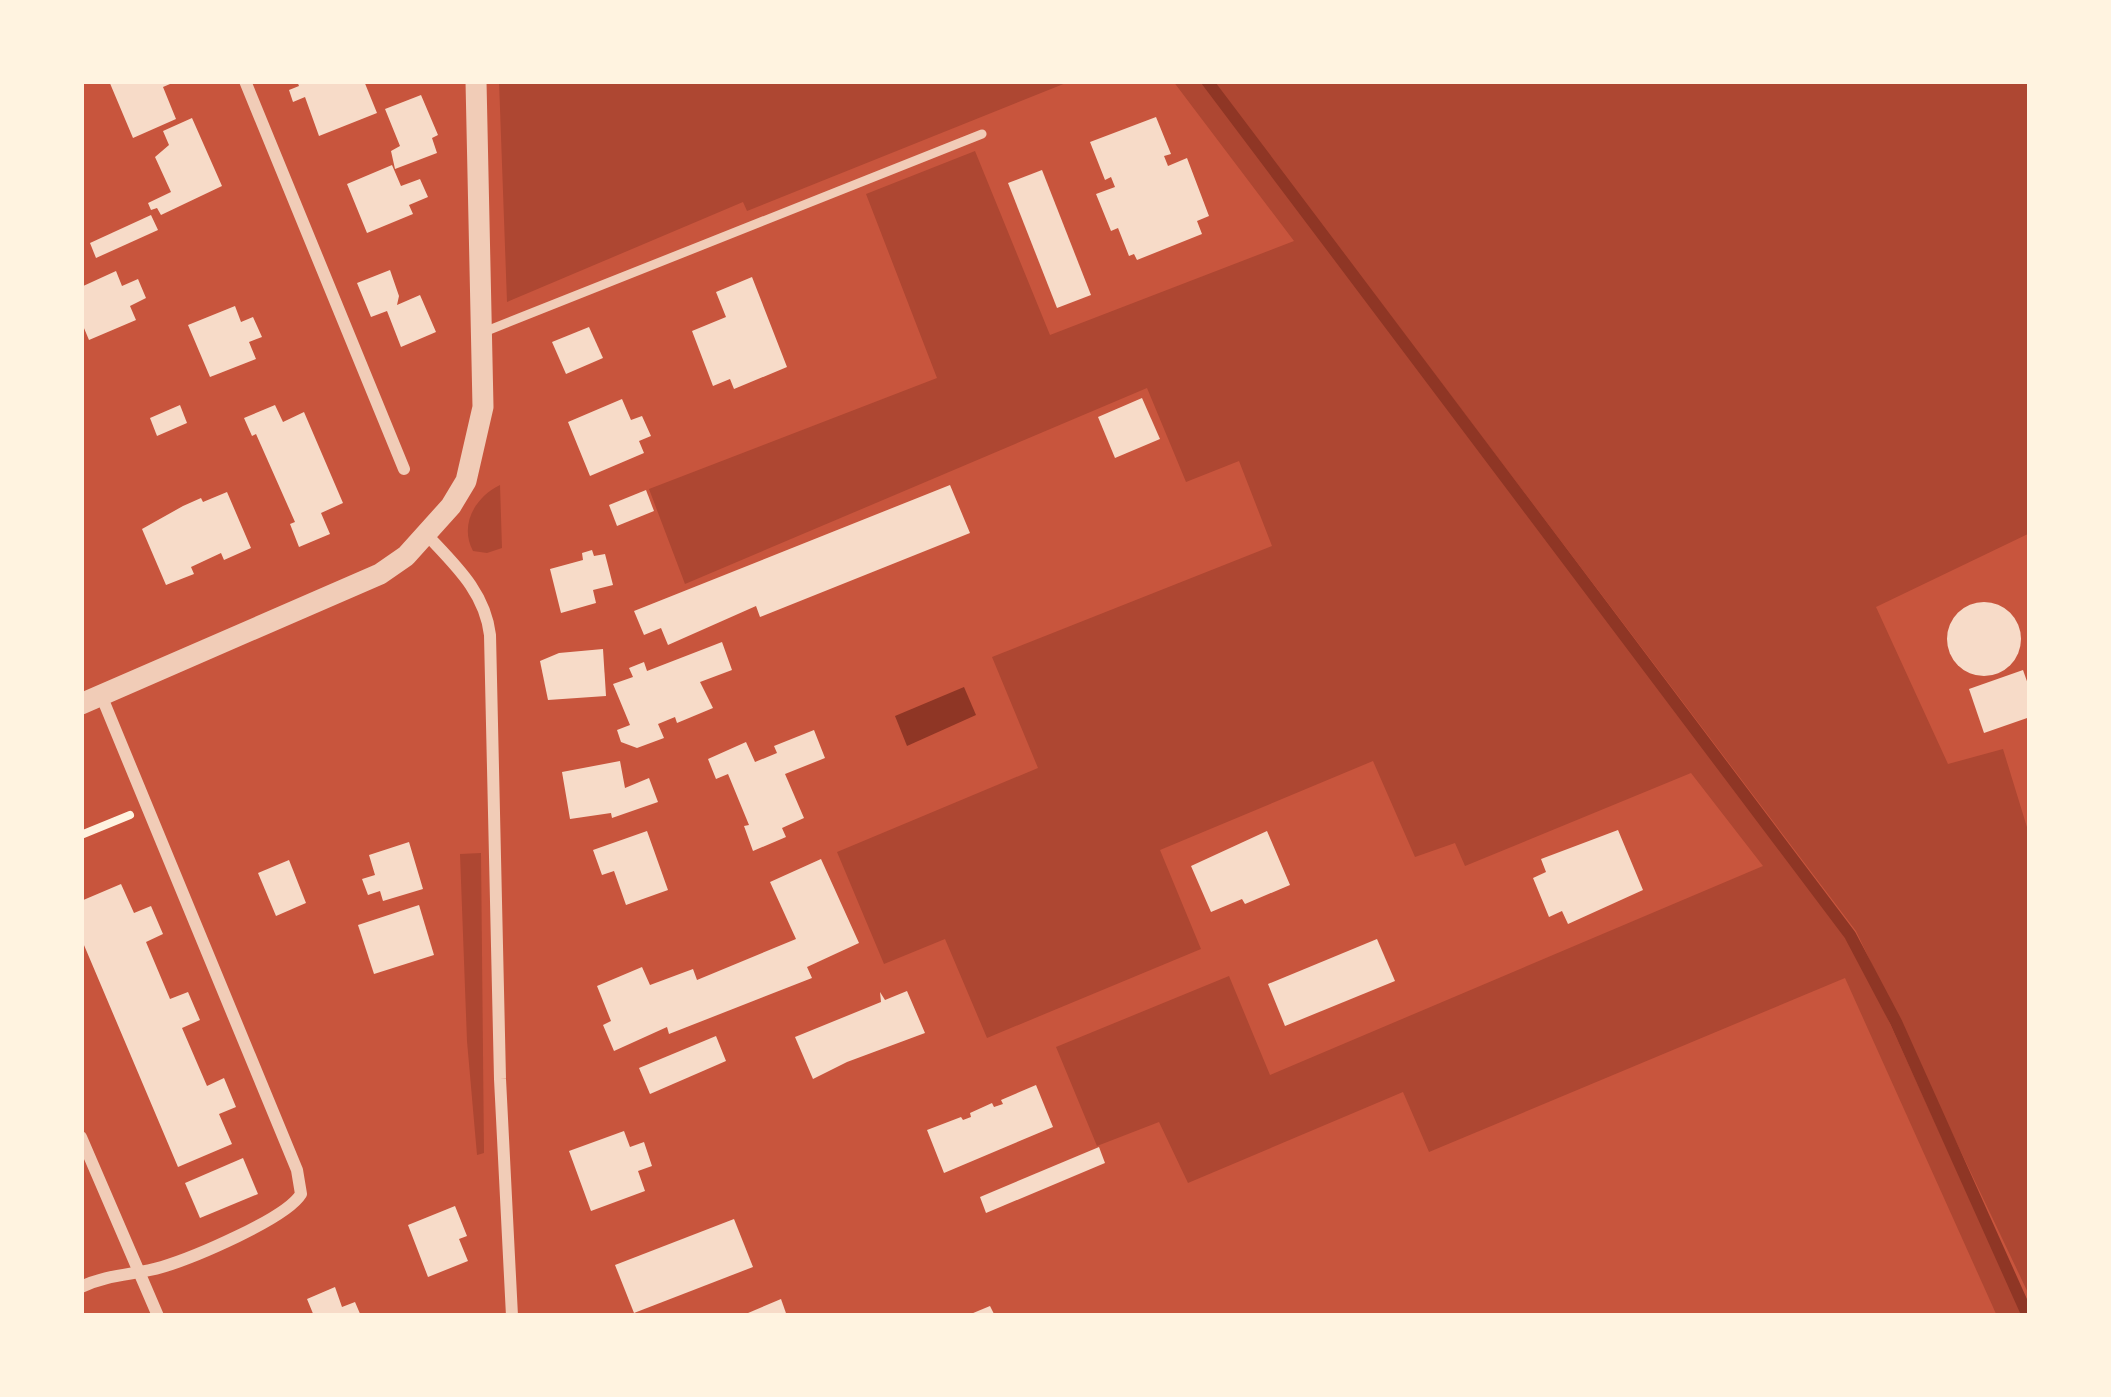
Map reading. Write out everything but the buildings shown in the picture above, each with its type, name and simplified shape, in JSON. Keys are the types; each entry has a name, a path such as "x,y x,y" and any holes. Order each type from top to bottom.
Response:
{"street":[{"path":"245,81 404,470"},
{"path":"81,1287 104,1276 159,1268 273,1219 293,1208 301,1195 297,1170 148,808 91,699 380,574 427,535 466,481 483,407 476,81"},
{"path":"427,535 476,590 488,620 500,1079 512,1316"},
{"path":"81,1137 158,1316"}],"lane":[{"path":"484,332 982,134"}],"path":[{"path":"81,835 148,808"}],"shaded area":[{"path":"499,81 1071,81 747,211 743,202 507,302"},
{"path":"1173,81 1202,81 1827,909 1866,971 2023,1316 1997,1316 1845,978 1429,1152 1403,1092 1188,1183 1159,1122 1097,1146 1056,1047 1229,976 1270,1075 1763,866 1691,773 1465,866 1455,843 1415,857 1373,761 1160,850 1201,949 987,1038 945,939 884,964 837,852 1038,768 992,657 1272,546 1239,461 1186,482 1147,388 685,584 649,489 937,378 866,194 975,151 1050,335 1294,241"},
{"path":"1213,81 2030,81 2030,533 1876,607 1948,764 2003,749 2030,837 2030,1297 1856,931"},
{"path":"500,485 502,548 473,551 468,531 472,513"},
{"path":"964,687 976,715 907,746 895,716"},
{"path":"481,853 484,1153 477,1155 460,854"}],"waterway":[{"path":"1207,81 1850,935 1896,1022 2028,1316"}]}
